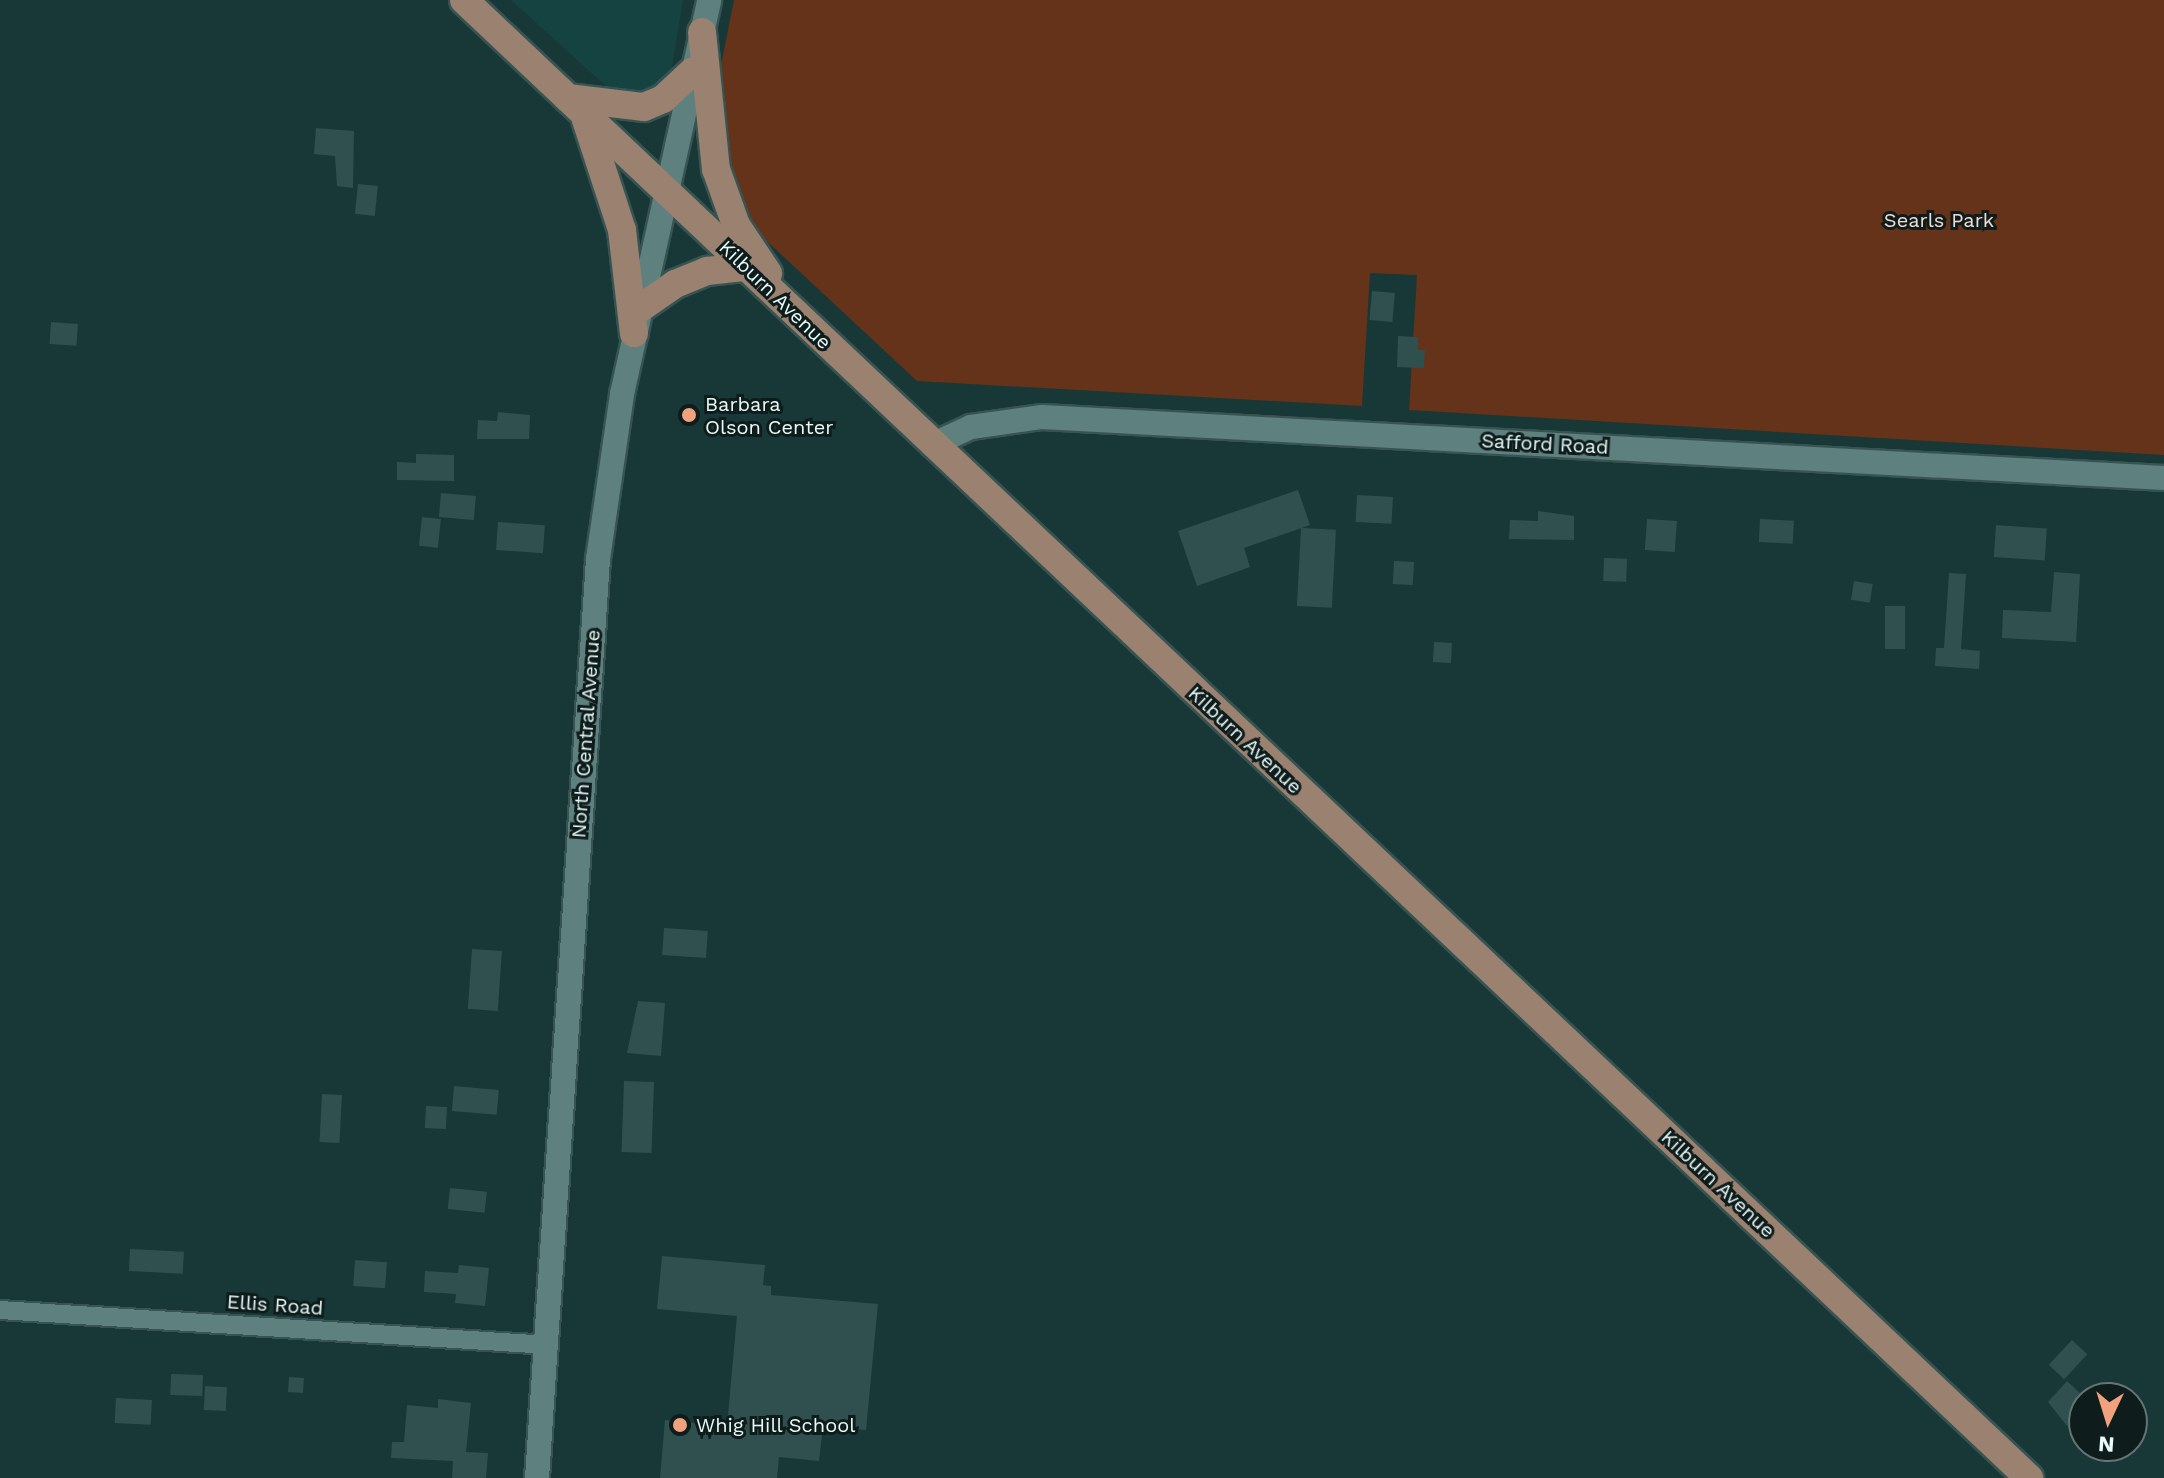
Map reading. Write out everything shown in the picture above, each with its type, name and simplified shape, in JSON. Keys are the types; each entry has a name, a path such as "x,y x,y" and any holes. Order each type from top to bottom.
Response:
{"main road":[{"name":"Kilburn Avenue","path":"464,0 2029,1478"},
{"name":"North Central Avenue","path":"537,1478 598,559 637,321 709,0"},
{"path":"702,32 711,141 725,201 797,317"},
{"path":"637,321 622,230 575,105 644,107 663,99 692,72"},
{"path":"637,321 675,284 707,271 746,267"},
{"name":"Safford Road","path":"932,445 971,427 1042,417 2164,478"}],"street":[{"name":"Ellis Road","path":"0,1310 548,1345"}],"shaded area":[{"path":"511,0 683,0 671,73 648,95 630,96 608,88"}],"green space":[{"name":"Searls Park","path":"734,0 2164,0 2164,455 1409,410 1417,275 1370,273 1362,406 917,381 742,218 717,165 715,95"}],"building":[{"path":"316,128 354,131 353,188 337,186 335,156 314,154"},
{"path":"358,184 378,186 375,216 355,214"},
{"path":"1372,291 1395,293 1392,322 1369,320"},
{"path":"51,322 78,324 76,346 49,344"},
{"path":"1398,336 1418,337 1418,350 1425,350 1424,368 1397,367"},
{"path":"498,412 530,415 529,439 477,439 478,420 497,421"},
{"path":"416,454 454,455 454,481 397,480 397,462 416,463"},
{"path":"1298,490 1310,525 1244,548 1250,567 1197,586 1178,531"},
{"path":"441,493 476,496 474,520 439,517"},
{"path":"1357,495 1393,497 1392,524 1356,522"},
{"path":"1538,511 1574,516 1574,540 1509,539 1510,520 1538,521"},
{"path":"422,517 441,519 438,548 419,546"},
{"path":"1647,519 1677,521 1675,552 1645,550"},
{"path":"1760,519 1794,521 1793,544 1759,542"},
{"path":"498,522 545,525 543,553 496,550"},
{"path":"1996,525 2047,529 2045,560 1994,557"},
{"path":"1301,528 1336,530 1332,608 1297,606"},
{"path":"1604,558 1627,559 1626,582 1603,581"},
{"path":"1394,561 1414,562 1413,585 1393,584"},
{"path":"2054,572 2080,574 2076,642 2002,638 2003,610 2051,612"},
{"path":"1949,573 1966,574 1961,649 1980,651 1979,669 1935,666 1936,648 1944,648"},
{"path":"1854,581 1873,584 1870,603 1851,600"},
{"path":"1885,606 1905,606 1905,649 1885,649"},
{"path":"1434,642 1452,643 1451,663 1433,662"},
{"path":"664,928 708,931 706,958 662,955"},
{"path":"472,949 502,951 498,1011 468,1009"},
{"path":"638,1001 665,1003 661,1056 627,1053"},
{"path":"624,1081 654,1082 652,1153 622,1152"},
{"path":"454,1086 499,1090 497,1115 452,1111"},
{"path":"322,1094 342,1095 339,1143 319,1142"},
{"path":"426,1106 447,1107 446,1129 425,1128"},
{"path":"450,1188 487,1192 485,1213 448,1209"},
{"path":"130,1249 184,1252 183,1274 129,1271"},
{"path":"662,1256 765,1265 763,1285 771,1286 771,1295 878,1304 866,1430 823,1427 819,1461 779,1457 777,1478 660,1478 665,1420 727,1426 737,1316 657,1309"},
{"path":"355,1260 387,1262 385,1288 353,1286"},
{"path":"459,1265 489,1268 485,1306 455,1303 456,1294 424,1292 425,1271 458,1273"},
{"path":"2072,1340 2087,1354 2064,1379 2049,1365"},
{"path":"171,1374 203,1375 202,1396 170,1395"},
{"path":"289,1377 304,1378 303,1393 288,1392"},
{"path":"2068,1382 2067,1426 2048,1402"},
{"path":"205,1386 227,1387 226,1411 204,1410"},
{"path":"116,1398 152,1400 151,1425 115,1423"},
{"path":"438,1399 471,1403 466,1452 488,1453 486,1478 452,1478 453,1461 391,1458 392,1442 404,1442 407,1405 438,1408"}],"place":[{"name":"Barbara Olson Center","path":"689,415"},
{"name":"Whig Hill School","path":"680,1425"}]}
